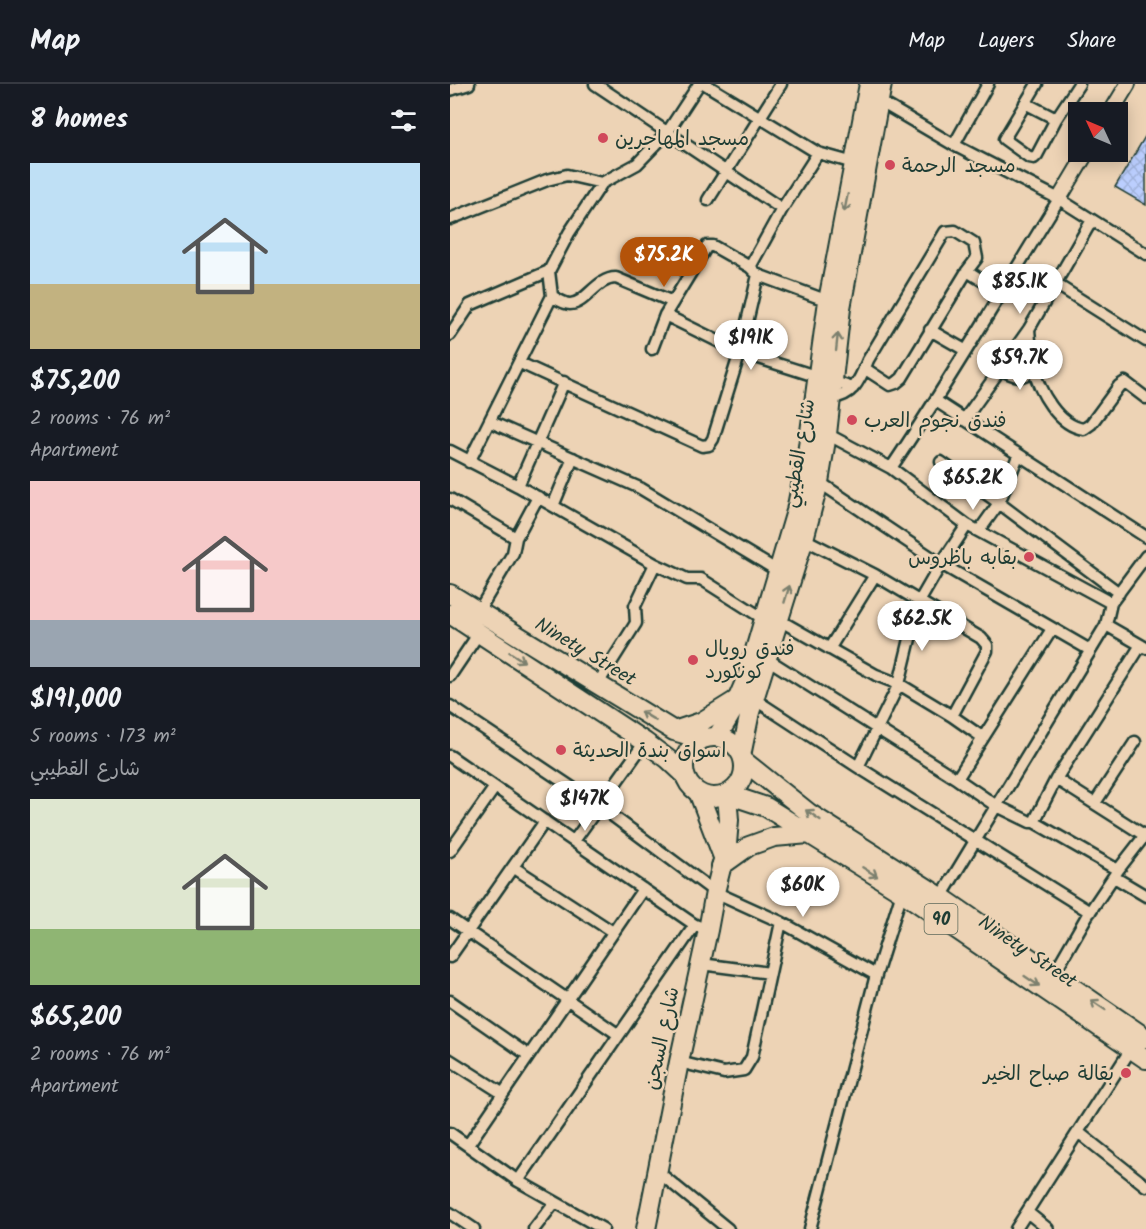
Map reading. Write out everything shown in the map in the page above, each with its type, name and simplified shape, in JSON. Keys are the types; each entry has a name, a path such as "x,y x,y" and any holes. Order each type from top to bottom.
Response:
{"main road":[{"name":"شارع القطيبي","path":"743,756 746,699 772,619 804,539 819,482 827,434 828,302 868,84"},
{"name":"شارع القطيبي","path":"772,619 778,571 827,385 880,92"},
{"name":"Ninety Street","path":"450,594 674,731 709,738"},
{"name":"Ninety Street","path":"450,614 645,742 684,774"},
{"name":"شارع القطيبي","path":"709,738 746,699"},
{"path":"674,731 701,722 746,699"},
{"path":"709,738 729,740 743,756 744,771 741,780 736,789 727,795 713,798 699,794 689,785 684,774 686,754 693,745 709,738"},
{"name":"Ninety Street","path":"743,756 809,813 940,897 1146,1038"},
{"path":"699,794 722,861 748,846 774,837 809,834"},
{"name":"Ninety Street","path":"727,795 766,807 902,892 1138,1054"},
{"name":"شارع السجن","path":"646,1229 701,963 701,927 715,892 727,844 729,820 727,795"}],"street":[{"path":"450,90 469,84"},
{"path":"595,84 782,208"},
{"path":"469,462 552,296 549,271 569,233 602,183 637,164 667,133 699,84"},
{"path":"705,84 818,153 854,164"},
{"path":"708,200 781,84"},
{"path":"954,145 988,84"},
{"path":"1037,84 1004,139 1029,157 1034,158 1079,84"},
{"path":"1117,102 1128,84"},
{"path":"880,92 954,145 1059,199 1146,254"},
{"path":"1025,103 1056,119"},
{"path":"520,363 702,446 709,445 713,439 740,352 754,271 782,208 818,153"},
{"path":"891,468 936,401 1081,162"},
{"path":"450,219 547,180 567,175 602,183"},
{"path":"964,420 1029,329 1092,220"},
{"path":"827,385 842,397 853,388 864,368 945,232 955,231 974,243 977,258 966,271 902,378 890,386 864,368"},
{"path":"652,349 665,315 707,246 713,246 754,271 828,302"},
{"path":"450,335 470,305 549,271"},
{"path":"966,271 1001,292"},
{"path":"552,296 567,304 575,303 608,278 616,278 673,302"},
{"path":"1054,283 1146,341"},
{"path":"665,315 740,352 827,385 853,388"},
{"path":"1029,329 1034,368 1050,406 1074,428 1084,429 1091,424 1119,386 1125,382 1146,398"},
{"path":"930,330 965,350"},
{"path":"999,369 1020,377 1028,374 1034,368"},
{"path":"518,486 564,382"},
{"path":"936,401 1146,537"},
{"path":"491,422 640,488 778,571"},
{"path":"827,434 891,468 967,525 1111,603"},
{"path":"450,451 538,497 655,564 687,579 701,579 876,675 900,684 982,737"},
{"path":"979,531 999,503 1018,456"},
{"path":"553,506 573,458"},
{"path":"941,462 1119,593"},
{"path":"819,482 941,564 1090,650"},
{"path":"478,612 513,553 516,538 538,497"},
{"path":"450,500 516,538"},
{"path":"858,767 900,684 919,602 967,525"},
{"path":"804,539 875,575 981,638 987,645 987,651 952,716"},
{"path":"940,897 1106,625 1111,603 1144,563"},
{"path":"597,685 636,623 635,606 655,564"},
{"path":"829,649 875,575"},
{"path":"1034,822 1056,779 1143,647 1106,625"},
{"path":"957,779 1052,629"},
{"path":"450,676 480,633"},
{"path":"760,655 995,805 1034,822 1116,874 1146,896"},
{"path":"746,699 1090,912"},
{"path":"450,706 598,805 715,892 781,922 876,975"},
{"path":"574,841 645,742"},
{"path":"1095,803 1135,742"},
{"path":"450,756 642,889 701,927 619,1035 518,1181"},
{"path":"1053,975 1090,912 1145,835 1056,779"},
{"path":"450,851 495,787"},
{"path":"450,957 545,821"},
{"path":"513,867 613,932"},
{"path":"468,1145 642,889"},
{"path":"810,1229 876,975 902,892"},
{"path":"450,919 619,1035"},
{"path":"679,1062 724,1073 744,1070 752,1057 781,922"},
{"path":"701,963 770,973"},
{"path":"450,1001 528,1055"},
{"path":"1016,1229 1078,1132 1138,1054"},
{"path":"450,1060 502,1093"},
{"path":"1078,1132 1146,1186"},
{"path":"450,1133 518,1181 603,1229"},
{"path":"657,1171 715,1224 728,1229"},
{"path":"534,1229 555,1202"},
{"path":"1027,1212 1048,1229"},
{"path":"450,1213 474,1229"}],"building":[{"path":"1146,135 1146,205 1115,187"}],"place":[{"name":"مسجد المهاجرين","path":"603,138"},
{"name":"مسجد الرحمة","path":"890,165"},
{"name":"فندق نجوم العرب","path":"852,420"},
{"name":"بقابه باظروس","path":"1029,557"},
{"name":"فندق رويال كونكورد","path":"693,660"},
{"name":"اسواق بندة الحديثة","path":"561,750"},
{"name":"بقالة صباح الخير","path":"1126,1073"}]}
